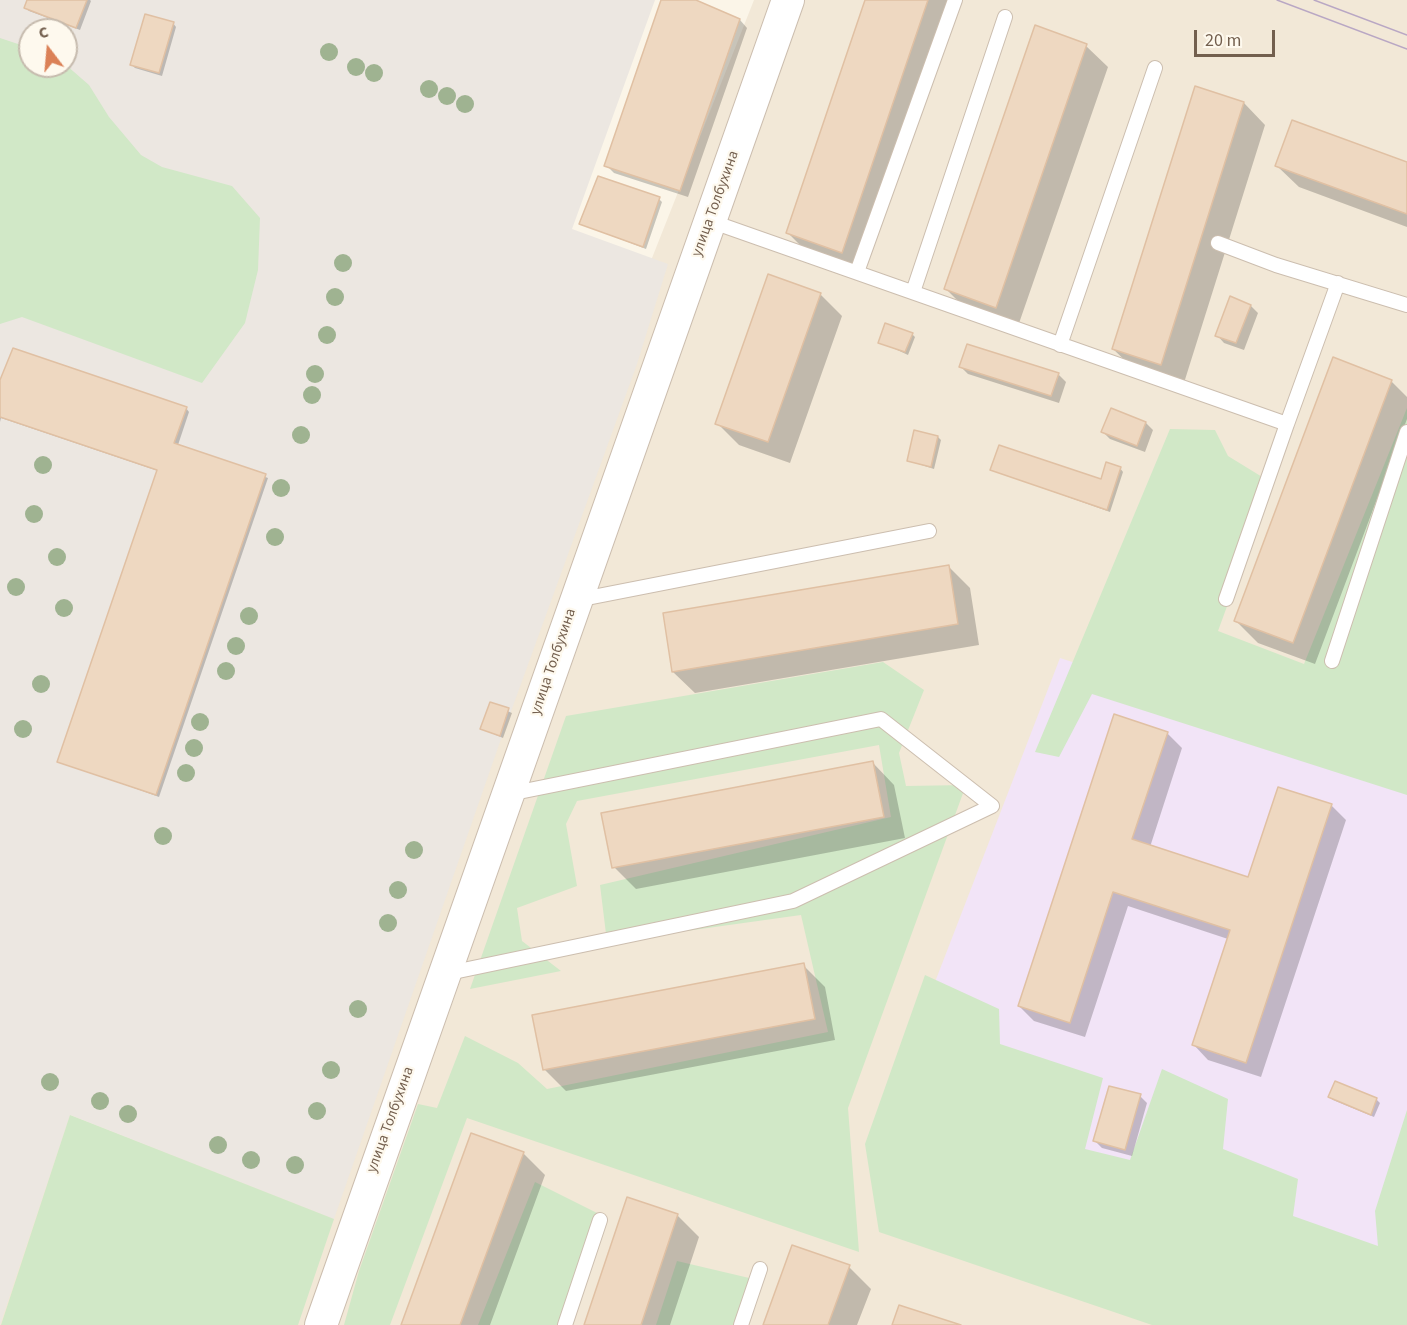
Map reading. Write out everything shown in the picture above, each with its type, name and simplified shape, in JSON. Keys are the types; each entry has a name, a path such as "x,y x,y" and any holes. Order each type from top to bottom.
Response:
{"street":[{"name":"улица Толбухина","path":"321,1325 788,0"}],"lane":[{"path":"857,272 955,0"},
{"path":"913,292 1005,17"},
{"path":"1060,345 1155,69"},
{"path":"710,221 1287,424"},
{"path":"1218,243 1407,305"},
{"path":"1226,598 1338,284"},
{"path":"1332,661 1407,432"},
{"path":"575,600 929,531"},
{"path":"443,974 793,902 992,806 881,719 507,794"},
{"path":"565,1325 600,1220"},
{"path":"741,1325 760,1269"}],"shaded area":[{"path":"0,0 655,0 572,229 668,264 637,364 501,739 334,1219 70,1115 0,1325"},
{"path":"754,0 1407,0 1407,1325 0,1325 0,1091 70,1115 300,1204 619,354 652,258"},
{"path":"1060,658 1407,770 1407,1301 876,1135"}],"green space":[{"path":"0,38 18,44 18,78 78,78 78,75 89,85 109,117 141,155 162,167 232,186 260,218 258,270 245,323 202,383 22,317 0,324"},
{"path":"1407,408 1407,795 1092,694 1059,757 1035,752 1170,429 1215,430 1228,456 1272,483 1218,631 1304,664"},
{"path":"883,662 924,690 899,753 906,786 966,785 848,1108 859,1252 467,1118 390,1325 344,1325 359,1271 418,1104 437,1108 465,1036 518,1063 547,1089 828,1032 801,915 607,942 600,885 891,817 879,745 577,801 566,824 577,886 517,908 522,941 561,971 470,989 566,716"},
{"path":"925,975 999,1009 1000,1044 1103,1078 1085,1149 1130,1160 1162,1069 1228,1099 1223,1149 1298,1179 1293,1216 1378,1246 1375,1211 1407,1110 1407,1325 1152,1325 879,1232 865,1144"},
{"path":"70,1115 334,1219 298,1325 1,1325"},
{"path":"535,1182 601,1215 566,1325 478,1325"},
{"path":"677,1261 762,1281 747,1325 656,1325"}],"building":[{"path":"27,0 87,0 78,23 78,18 50,18 24,8"},
{"path":"661,0 696,0 740,19 680,191 604,166"},
{"path":"865,0 928,0 842,253 786,233"},
{"path":"145,14 174,22 159,73 130,65"},
{"path":"1035,25 1087,44 996,308 944,289"},
{"path":"1195,86 1244,102 1161,365 1112,349"},
{"path":"1292,120 1407,162 1407,214 1275,166"},
{"path":"598,176 660,197 643,247 579,224"},
{"path":"768,274 821,293 768,442 715,424"},
{"path":"1230,296 1251,305 1236,343 1215,336"},
{"path":"885,323 913,333 905,352 878,343"},
{"path":"967,344 1059,373 1051,396 959,367"},
{"path":"13,348 187,407 174,443 266,474 156,795 57,762 157,470 0,417 0,380"},
{"path":"1333,357 1392,380 1293,643 1234,621"},
{"path":"1111,408 1146,422 1137,446 1101,432"},
{"path":"914,430 938,436 931,467 907,461"},
{"path":"999,445 1101,479 1106,462 1121,467 1107,510 990,470"},
{"path":"949,565 958,624 672,672 663,613"},
{"path":"490,702 509,708 500,736 480,729"},
{"path":"1114,714 1168,732 1132,839 1248,877 1278,787 1332,804 1246,1063 1192,1045 1230,930 1113,892 1070,1023 1018,1006"},
{"path":"873,761 884,817 612,868 601,813"},
{"path":"804,963 815,1019 543,1070 532,1015"},
{"path":"1335,1081 1377,1098 1371,1115 1328,1097"},
{"path":"1109,1086 1141,1094 1125,1150 1093,1141"},
{"path":"471,1133 524,1152 460,1325 401,1325"},
{"path":"627,1197 678,1214 641,1325 584,1325"},
{"path":"792,1245 850,1265 828,1325 763,1325"},
{"path":"899,1305 961,1325 892,1325"}],"tram line":[{"path":"1277,0 1407,49"},
{"path":"1314,0 1407,35"}]}
